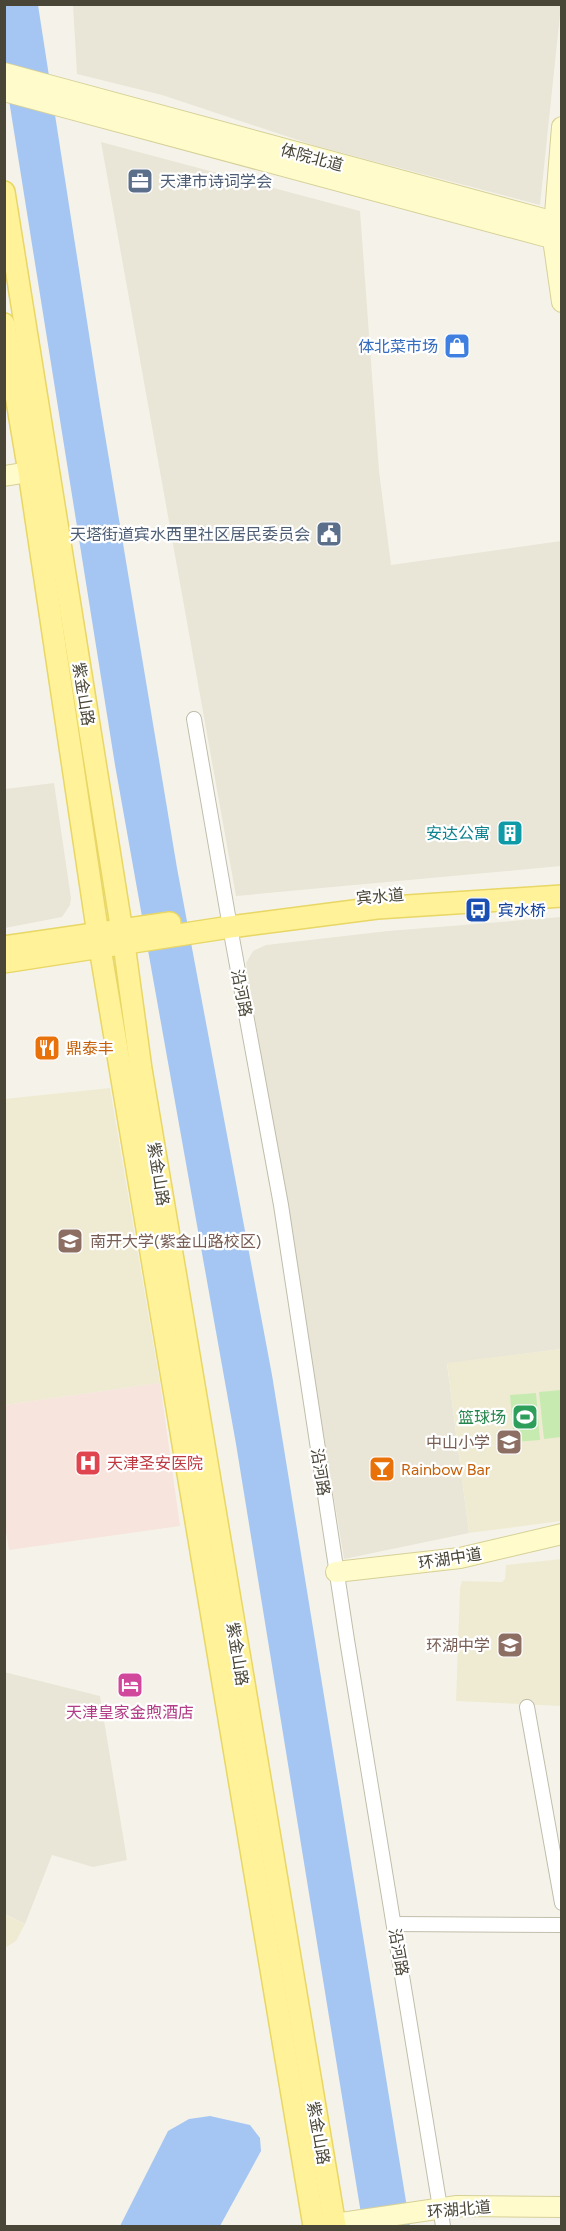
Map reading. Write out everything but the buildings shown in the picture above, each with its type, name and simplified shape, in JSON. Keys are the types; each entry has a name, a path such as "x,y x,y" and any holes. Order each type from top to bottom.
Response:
{"main road":[{"name":"紫金山路","path":"4,192 133,935 141,1069 329,2225"},
{"name":"紫金山路","path":"4,324 29,472 99,940 329,2225"},
{"name":"宾水道","path":"133,935 199,926 350,899 561,882"},
{"name":"宾水道","path":"229,921 377,908 561,896"},
{"path":"4,947 99,940 133,935"},
{"path":"4,962 99,940"}],"street":[{"path":"4,74 63,98"},
{"path":"4,91 63,98"},
{"name":"体院北道","path":"63,98 557,232"},
{"path":"561,127 557,232 561,302"},
{"path":"4,476 29,472"},
{"name":"沿河路","path":"194,719 281,1205 336,1572 394,1924 437,2215"},
{"name":"环湖中道","path":"336,1572 460,1558 561,1534"},
{"path":"527,1707 561,1903"},
{"path":"394,1924 561,1925"},
{"name":"环湖北道","path":"329,2225 437,2215 478,2205 561,2207"}],"shaded area":[{"path":"73,5 561,5 540,205 316,146 162,95 77,74"},
{"path":"101,142 360,211 379,471 391,565 561,541 561,866 236,896"},
{"path":"54,783 71,898 70,905 62,917 5,928 5,789"},
{"path":"561,917 561,1349 447,1364 469,1533 344,1559 246,963 253,951 266,945 388,931"},
{"name":"南开大学(紫金山路校区)","path":"110,1088 160,1383 5,1405 4,1099"},
{"name":"中山小学","path":"561,1349 561,1521 469,1533 447,1363"},
{"name":"天津圣安医院","path":"160,1383 180,1526 9,1550 4,1520 5,1405"},
{"name":"环湖中学","path":"561,1559 561,1706 456,1701 462,1581 502,1582 505,1579 506,1565"},
{"path":"4,1672 100,1696 127,1860 93,1867 52,1855 25,1924 5,1914"},
{"path":"4,1914 25,1924 16,1941 5,1948"}],"green space":[{"name":"篮球场","path":"561,1390 561,1437 544,1439 539,1392"},
{"name":"篮球场","path":"536,1393 540,1440 514,1442 510,1395"}],"water":[{"path":"4,5 38,5 100,405 177,868 272,1375 410,2226 363,2226 236,1444 115,765 5,75"},
{"path":"210,2116 250,2125 260,2138 261,2151 220,2226 120,2226 168,2131 189,2119"}],"place":[{"name":"天津市诗词学会","path":"140,181"},
{"name":"体北菜市场","path":"457,346"},
{"name":"天塔街道宾水西里社区居民委员会","path":"329,534"},
{"name":"安达公寓","path":"510,833"},
{"name":"宾水桥","path":"478,910"},
{"name":"鼎泰丰","path":"47,1048"},
{"name":"南开大学(紫金山路校区)","path":"70,1241"},
{"name":"篮球场","path":"525,1417"},
{"name":"中山小学","path":"509,1442"},
{"name":"天津圣安医院","path":"88,1463"},
{"name":"Rainbow Bar","path":"382,1469"},
{"name":"环湖中学","path":"510,1645"},
{"name":"天津皇家金煦酒店","path":"130,1685"}]}
